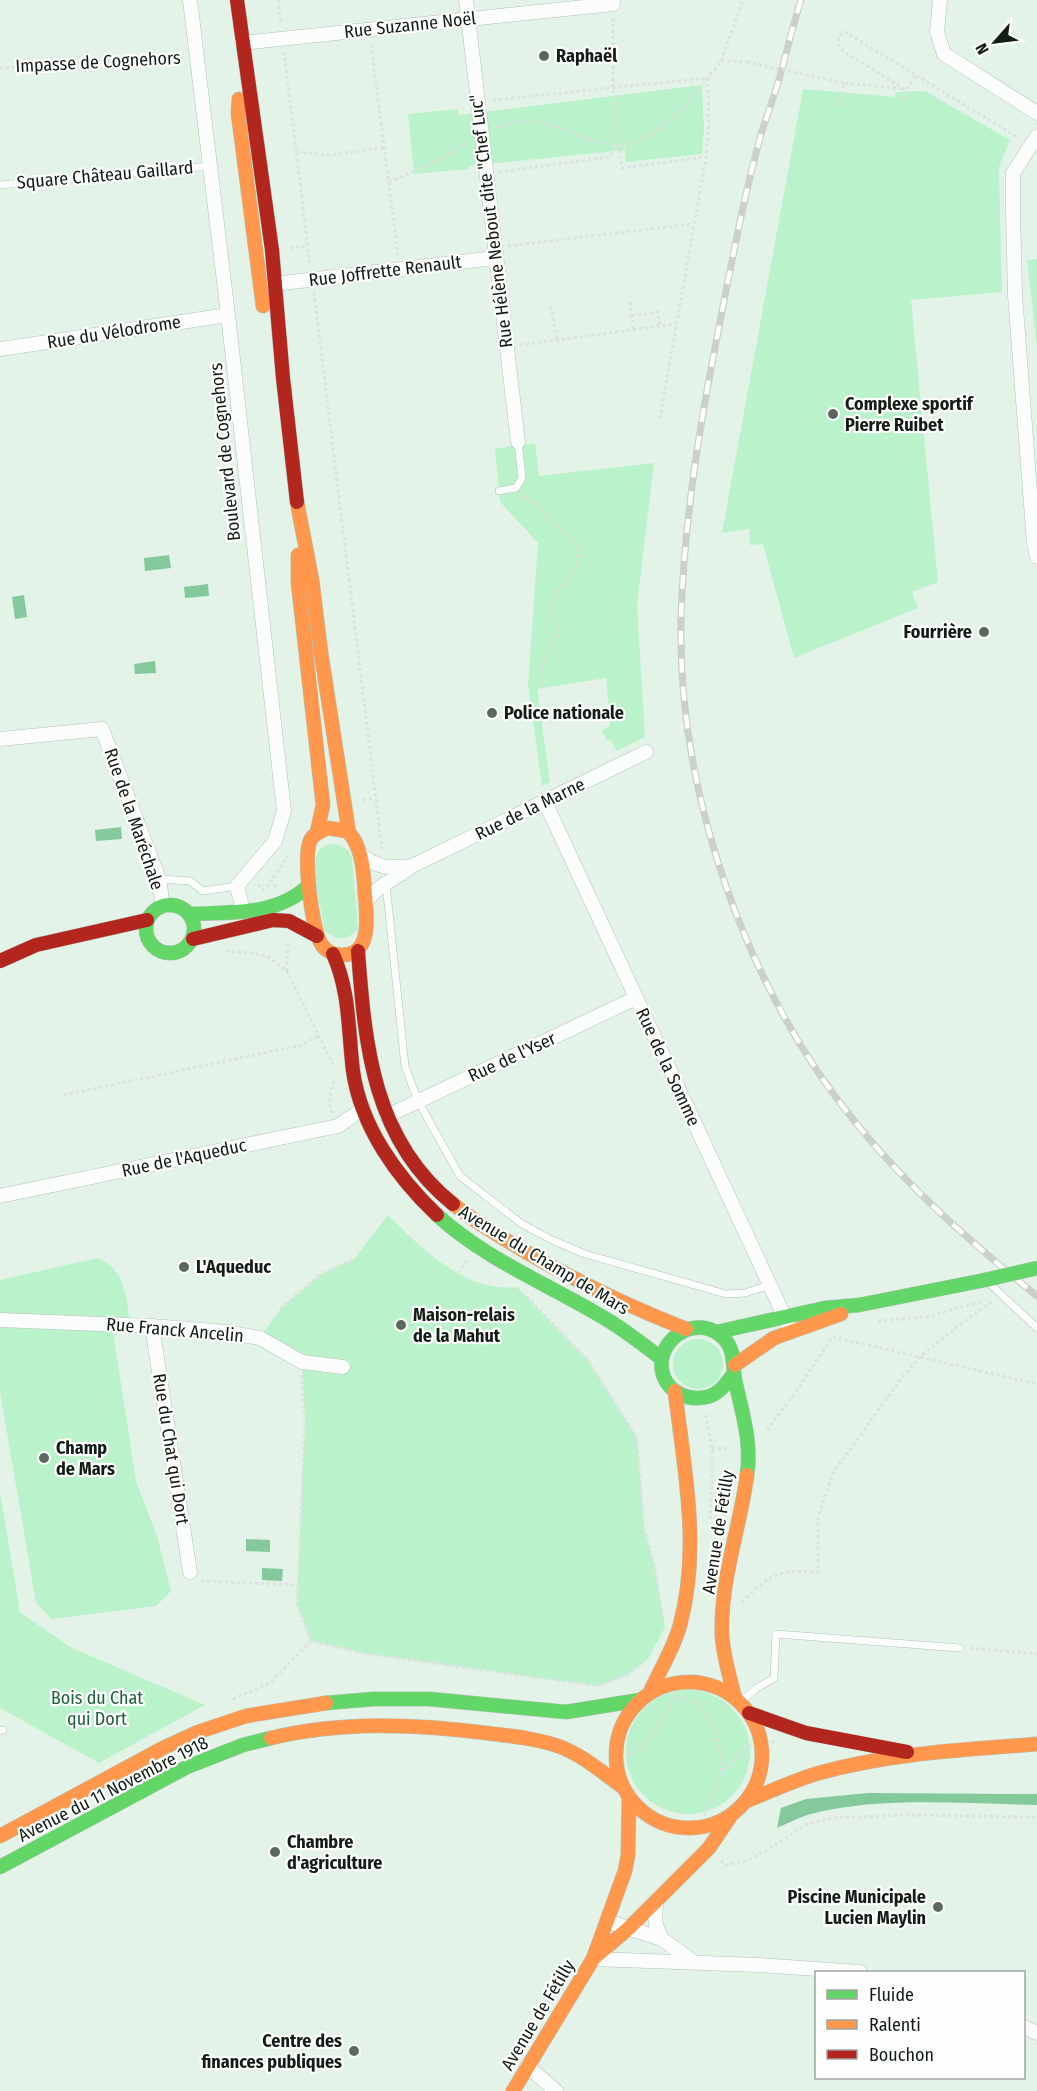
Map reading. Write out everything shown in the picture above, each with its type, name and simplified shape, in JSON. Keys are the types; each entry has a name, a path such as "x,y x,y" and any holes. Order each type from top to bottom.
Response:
{"main road":[{"path":"237,0 272,250 283,378 298,507 312,580 321,654 349,833 358,846 360,854 367,930 363,945 358,951 350,954 333,954 321,944 317,936 309,885 307,849 317,832 323,805 298,582 298,507"},
{"path":"242,46 238,113 267,337 283,378"},
{"path":"317,832 328,828 340,829 349,833"},
{"path":"189,914 243,910 284,903 297,896 309,885"},
{"path":"163,906 178,906 189,914 194,926 193,939 189,945 176,953 161,952 149,942 145,927 151,914 163,906"},
{"path":"0,961 42,942 75,937 147,920"},
{"path":"193,939 273,920 289,921 317,936"},
{"name":"Avenue du Champ de Mars","path":"358,951 372,1071 387,1116 417,1166 449,1200 468,1215 534,1257 609,1298 686,1329"},
{"name":"Avenue du Champ de Mars","path":"333,954 343,976 353,1072 363,1109 402,1176 422,1200 456,1230 533,1279 627,1332 662,1359"},
{"path":"717,1332 784,1316 825,1308 859,1305 1037,1268"},
{"path":"734,1369 733,1352 727,1341 717,1332 707,1328 686,1329 674,1336 666,1346 662,1359 667,1382 675,1391 691,1399 704,1399 723,1391 734,1369 761,1345 859,1305"},
{"name":"Avenue de Fétilly","path":"734,1369 749,1446 746,1481 730,1563 722,1643 741,1705 757,1728 761,1743"},
{"name":"Avenue de Fétilly","path":"615,1754 622,1724 629,1711 645,1696 680,1625 689,1576 690,1531 675,1391"},
{"path":"676,1682 692,1681 722,1689 741,1705 771,1720 806,1733 916,1754"},
{"name":"Avenue du 11 Novembre 1918","path":"0,1836 165,1747 198,1732 246,1716 310,1704 374,1699 429,1699 566,1712 583,1711 645,1696 676,1682"},
{"name":"Avenue du 11 Novembre 1918","path":"0,1867 177,1772 232,1749 280,1736 386,1725 448,1728 547,1743 567,1750 596,1768 626,1793 640,1810 653,1819 669,1825 685,1828 701,1827 718,1822 732,1814"},
{"path":"732,1814 746,1801 754,1788 762,1759 761,1743"},
{"path":"746,1801 818,1773 916,1754 1037,1744"},
{"path":"615,1754 617,1772 626,1793"},
{"name":"Avenue de Fétilly","path":"513,2091 593,1959 625,1871 628,1855 626,1793"},
{"name":"Avenue de Fétilly","path":"593,1959 629,1928 709,1848 732,1814"}],"street":[{"name":"Boulevard de Cognehors","path":"190,0 284,811 275,841 237,886"},
{"name":"Rue Hélène Nebout dite \"Chef Luc\"","path":"466,0 480,136 518,442"},
{"path":"940,0 937,32 944,54 1037,113"},
{"name":"Rue Suzanne Noël","path":"242,46 283,38 613,2"},
{"path":"1034,141 1013,173 1012,211 1015,295 1034,543 1037,557"},
{"name":"Rue Joffrette Renault","path":"274,284 400,269 495,252"},
{"name":"Rue du Vélodrome","path":"0,349 228,315"},
{"name":"Rue de la Maréchale","path":"0,739 102,729 159,879 163,906"},
{"name":"Rue de la Marne","path":"365,902 386,884 414,866 646,752"},
{"name":"Rue de la Somme","path":"545,802 791,1332"},
{"path":"360,854 376,865 384,867"},
{"name":"Rue de la Marne","path":"384,867 414,866"},
{"path":"237,886 243,910"},
{"name":"Rue de l'Yser","path":"387,1116 636,998"},
{"name":"Rue de l'Aqueduc","path":"0,1196 338,1126 363,1109"},
{"name":"Rue Franck Ancelin","path":"0,1320 152,1326 226,1332 260,1338 302,1362 343,1367"},
{"name":"Rue du Chat qui Dort","path":"152,1326 190,1572"},
{"path":"657,1900 655,1927 662,1939"},
{"path":"607,1921 662,1939 692,1962"},
{"path":"593,1959 843,1971"},
{"path":"527,2066 556,2091"}],"lane":[{"name":"Square Château Gaillard","path":"0,185 210,166"},
{"path":"499,491 516,488 522,478 518,442"},
{"path":"159,879 190,881 203,891 237,886"},
{"name":"Avenue du Champ de Mars","path":"386,884 405,1066 418,1101 460,1176 522,1224 585,1254 726,1294 745,1293 770,1285"},
{"path":"985,1280 1037,1328"},
{"path":"741,1705 757,1688 774,1678 776,1634 960,1647"}],"path":[{"path":"278,0 384,867"},
{"path":"389,182 513,122 530,120 555,125 601,143 620,145 638,140 660,128 708,78 721,61 743,0"},
{"path":"613,2 613,88 622,168 706,157"},
{"path":"369,30 400,269"},
{"path":"905,89 846,53 837,41 839,35 845,32 915,76 1034,141"},
{"name":"Impasse de Cognehors","path":"0,68 197,57"},
{"path":"721,61 747,62 844,83 905,89"},
{"path":"905,100 905,89 915,76"},
{"path":"477,102 708,78"},
{"path":"660,418 706,157 709,126 708,78"},
{"path":"841,106 844,83"},
{"path":"297,152 328,155 382,148 384,142"},
{"path":"486,174 609,157 620,145"},
{"path":"495,252 693,224"},
{"path":"630,302 633,329"},
{"path":"551,306 557,340"},
{"path":"632,315 658,312 660,326"},
{"path":"506,347 676,324"},
{"path":"510,490 535,502 551,521 578,545 580,555 578,565 557,591 552,607 559,633 542,666 543,688"},
{"path":"225,951 255,953 268,957 280,964 294,981 336,1072 329,1102 330,1110 338,1126"},
{"path":"64,1095 302,1045 320,1036"},
{"path":"281,1308 321,1274 354,1259"},
{"path":"875,1322 926,1317 1002,1295"},
{"path":"742,1611 742,1602 766,1579 788,1570 818,1572 818,1517 833,1473 900,1380 921,1356 1002,1295"},
{"path":"525,1296 588,1360 637,1438 644,1527 655,1568 662,1619"},
{"path":"829,1319 835,1335 845,1331"},
{"path":"749,1446 760,1438 792,1397 833,1337 1037,1384"},
{"path":"302,1362 304,1421 297,1604 311,1641"},
{"path":"704,1399 712,1449"},
{"path":"190,1572 199,1581 298,1585"},
{"path":"960,1647 1037,1654"},
{"path":"596,1768 606,1755 626,1755 654,1733 674,1699 676,1682"},
{"path":"674,1699 688,1698 699,1706 716,1734 721,1750 722,1770 704,1817"},
{"path":"722,1770 734,1761 745,1747 773,1742 771,1720"},
{"path":"720,1860 726,1865 746,1861 805,1825 832,1818 903,1815 1037,1817"}],"green space":[{"path":"702,85 704,128 702,154 626,162 625,150 414,174 408,114 458,109 459,115"},
{"name":"Complexe sportif Pierre Ruibet","path":"803,89 895,97 896,92 925,91 1010,140 999,167 1002,292 911,300 938,582 912,592 918,608 794,658 763,544 750,545 749,529 722,533"},
{"path":"1037,259 1037,347 1027,260"},
{"path":"535,443 539,476 654,463 637,605 645,737 616,751 611,740 607,741 602,730 610,726 606,678 537,689 550,782 542,786 528,685 538,543 500,502 495,449"},
{"path":"336,844 348,850 352,857 358,929 350,936 342,938 333,937 325,931 315,867 319,851 327,845"},
{"path":"388,1215 430,1254 462,1276 498,1287 517,1287 588,1360 637,1438 644,1527 655,1568 665,1627 649,1658 627,1675 598,1686 368,1654 311,1641 297,1604 305,1421 302,1362 260,1338 281,1308 321,1274 354,1259"},
{"path":"98,1258 115,1270 126,1295 130,1325 112,1325 136,1481 157,1536 171,1591 156,1606 52,1619 36,1603 0,1392 0,1280"},
{"path":"693,1339 703,1339 716,1346 723,1359 723,1369 716,1382 703,1389 693,1389 684,1385 677,1378 673,1369 673,1359 677,1350 684,1343"},
{"name":"Bois du Chat qui Dort","path":"0,1491 20,1612 70,1647 205,1705 99,1763 0,1708"},
{"path":"688,1690 712,1695 732,1708 745,1728 750,1752 745,1776 732,1796 712,1809 688,1814 664,1809 644,1796 631,1776 626,1752 631,1728 644,1708 664,1695"}],"shaded area":[{"path":"169,555 171,568 145,571 144,558"},
{"path":"208,584 209,596 185,598 184,587"},
{"path":"24,595 27,617 15,619 12,597"},
{"path":"155,661 156,673 135,674 134,664"},
{"path":"121,827 122,839 96,841 95,830"},
{"path":"246,1539 270,1540 270,1552 246,1551"},
{"path":"262,1568 283,1569 282,1581 262,1580"},
{"path":"868,1793 1037,1794 1037,1805 923,1802 865,1805 811,1814 777,1828 781,1808 806,1799"}],"railway":[{"path":"801,0 762,131 744,204 699,435 686,545 681,618 683,684 691,751 706,819 726,886 751,950 782,1012 817,1070 856,1123 919,1193 1037,1296"}],"traffic: fast":[{"path":"190,914 237,912 269,907 297,895 309,885"},
{"path":"165,905 175,905 190,915 194,929 193,938 184,949 175,953 165,953 150,943 146,934 146,924 156,909 165,905"},
{"path":"437,1215 497,1259 606,1319 662,1359"},
{"path":"985,1280 1037,1268"},
{"path":"717,1332 825,1308 859,1305 985,1280"},
{"path":"734,1373 715,1394 694,1398 685,1396 670,1387 662,1370 662,1358 666,1347 674,1338 684,1331 696,1328 708,1329 720,1335 729,1345 746,1427 747,1475"},
{"path":"326,1703 374,1699 429,1699 566,1712 640,1700"},
{"path":"0,1867 187,1767 243,1745 271,1738"}],"traffic: slow":[{"path":"239,99 238,113 263,306"},
{"path":"297,502 312,580 349,833"},
{"path":"298,555 298,582 323,805 317,832"},
{"path":"328,828 347,831 352,837 363,871 366,933 359,949 342,955 330,952 322,945 315,925 310,894 308,862 310,841 315,835 328,828"},
{"path":"453,1204 489,1229 575,1279 686,1329"},
{"path":"735,1365 774,1338 841,1314"},
{"path":"650,1692 671,1651 680,1625 689,1567 689,1508 675,1391"},
{"path":"735,1698 724,1651 722,1615 727,1575 747,1475"},
{"path":"689,1682 717,1687 741,1703 757,1727 762,1755 757,1783 741,1807 717,1823 689,1828 661,1823 637,1807 621,1783 616,1755 621,1727 637,1703 661,1687 689,1682"},
{"path":"0,1836 165,1747 198,1732 246,1716 326,1703"},
{"path":"271,1738 324,1729 378,1726 405,1726 513,1736 558,1746 576,1754 624,1788"},
{"path":"746,1801 810,1776 846,1766 927,1753 1037,1744"},
{"path":"513,2091 593,1959 625,1871 628,1855 629,1797"},
{"path":"595,1957 629,1928 709,1848 732,1814"}],"traffic: jam":[{"path":"237,0 272,250 297,502"},
{"path":"0,961 36,945 147,920"},
{"path":"193,939 273,920 289,921 317,936"},
{"path":"358,951 370,1056 378,1089 390,1121 405,1151 426,1179 453,1204"},
{"path":"333,954 343,983 348,1011 353,1071 364,1112 395,1168 437,1215"},
{"path":"749,1713 806,1733 907,1752"}],"place":[{"name":"Raphaël","path":"544,56"},
{"name":"Complexe sportif Pierre Ruibet","path":"833,414"},
{"name":"Fourrière","path":"984,632"},
{"name":"Police nationale","path":"492,713"},
{"name":"L'Aqueduc","path":"184,1267"},
{"name":"Maison-relais de la Mahut","path":"401,1325"},
{"name":"Champ de Mars","path":"44,1458"},
{"name":"Chambre d'agriculture","path":"275,1852"},
{"name":"Piscine Municipale Lucien Maylin","path":"938,1907"},
{"name":"Centre des finances publiques","path":"354,2051"}]}
